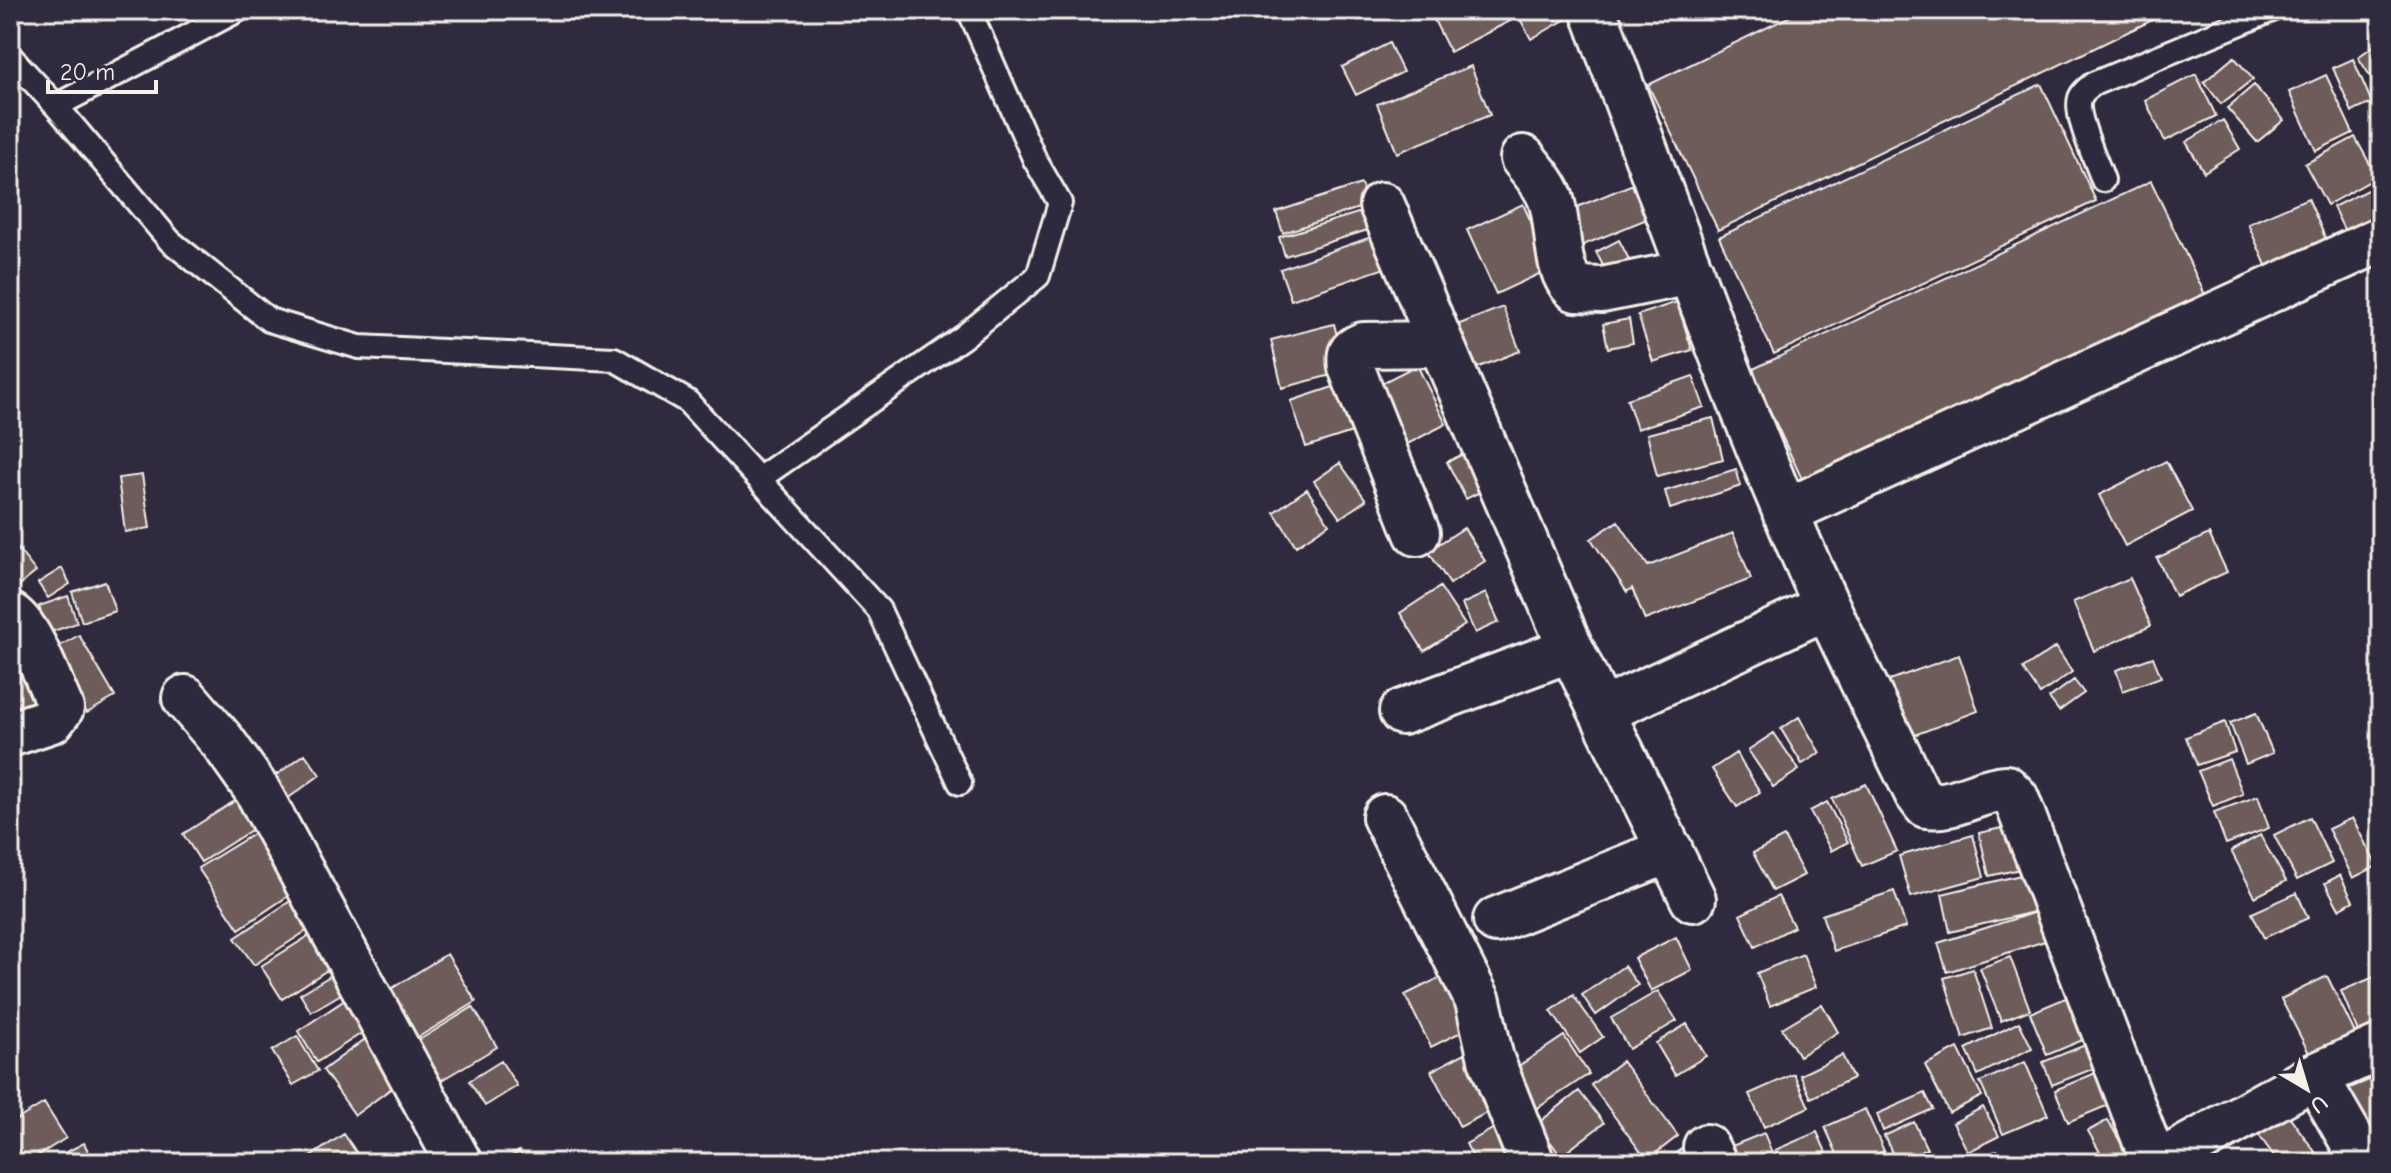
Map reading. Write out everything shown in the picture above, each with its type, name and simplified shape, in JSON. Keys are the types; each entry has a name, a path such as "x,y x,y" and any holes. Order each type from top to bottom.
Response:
{"street":[{"path":"1593,10 1691,272 1785,512 1826,607 1917,793 1926,805 1941,807 1994,789 2006,788 2016,798 2157,1163 2315,1076 2381,1047"},
{"path":"1523,158 1545,185 1552,201 1566,277 1576,289 1602,290 1691,272"},
{"path":"1382,205 1571,649 1693,899"},
{"path":"1785,512 2381,239"},
{"path":"1417,533 1351,367 1349,355 1353,349 1363,345 1441,344"},
{"path":"1603,711 1826,607"},
{"path":"10,615 18,619 27,633 61,708 52,720 10,734"},
{"path":"1402,712 1571,649"},
{"path":"185,698 223,742 257,790 459,1163"},
{"path":"1385,817 1478,1001 1491,1059 1532,1163"},
{"path":"1496,920 1670,850"},
{"path":"2315,1076 2365,1163"}],"lane":[{"path":"56,106 238,10"},
{"path":"760,478 963,337 1038,276 1060,203 1035,160 969,10"},
{"path":"2103,180 2080,114 2079,101 2087,89 2272,10"},
{"path":"10,56 170,241 269,320 359,347 614,359 687,401 879,610 960,783"}],"building":[{"path":"1443,10 1506,10 1512,20 1450,52 1432,16"},
{"path":"1515,10 1573,10 1575,14 1531,39"},
{"path":"1803,10 2173,10 1718,230 1648,85"},
{"path":"2381,41 2381,93 2358,57"},
{"path":"1389,43 1403,72 1356,95 1342,67"},
{"path":"2234,57 2253,79 2221,104 2204,82"},
{"path":"2353,59 2372,103 2352,112 2333,68"},
{"path":"1471,66 1490,115 1397,153 1377,104"},
{"path":"2196,74 2216,116 2165,141 2145,100"},
{"path":"2326,75 2353,133 2316,151 2289,92"},
{"path":"2041,84 2096,201 1774,354 1719,237"},
{"path":"2254,85 2284,120 2257,142 2227,108"},
{"path":"2223,120 2240,149 2204,172 2186,142"},
{"path":"2355,137 2377,177 2327,205 2305,164"},
{"path":"2151,181 2208,301 1807,490 1751,370"},
{"path":"2381,183 2381,226 2350,242 2333,207"},
{"path":"1361,184 1368,205 1283,233 1276,212"},
{"path":"1633,184 1647,219 1581,246 1567,211"},
{"path":"2308,198 2328,244 2268,270 2248,224"},
{"path":"1523,204 1552,268 1496,294 1467,230"},
{"path":"1368,210 1374,228 1285,256 1279,237"},
{"path":"1377,235 1388,267 1291,300 1280,269"},
{"path":"1619,240 1634,269 1611,281 1596,252"},
{"path":"1677,302 1692,350 1653,362 1638,315"},
{"path":"1503,307 1520,351 1474,369 1457,325"},
{"path":"1629,319 1633,343 1608,348 1603,324"},
{"path":"1334,324 1346,371 1282,388 1271,340"},
{"path":"1417,365 1446,424 1396,450 1366,391"},
{"path":"1693,376 1704,407 1637,429 1627,399"},
{"path":"1336,386 1352,432 1306,447 1291,401"},
{"path":"1713,418 1723,459 1657,476 1647,434"},
{"path":"1473,449 1492,486 1466,499 1447,462"},
{"path":"2166,461 2192,511 2125,546 2099,495"},
{"path":"1340,463 1366,500 1340,518 1314,481"},
{"path":"1736,469 1741,486 1670,509 1665,491"},
{"path":"142,475 150,528 125,532 118,478"},
{"path":"1307,489 1329,524 1296,546 1274,512"},
{"path":"1618,521 1648,566 1733,533 1751,579 1645,620 1632,588 1627,592 1591,539"},
{"path":"1464,528 1485,561 1450,584 1428,551"},
{"path":"2209,534 2227,572 2175,596 2157,558"},
{"path":"10,539 36,572 10,593"},
{"path":"62,568 70,584 48,598 38,583"},
{"path":"2130,578 2151,626 2094,651 2073,602"},
{"path":"105,581 115,611 82,622 72,592"},
{"path":"1440,587 1465,625 1424,651 1400,613"},
{"path":"1486,593 1499,622 1475,633 1462,604"},
{"path":"68,596 77,623 48,633 39,606"},
{"path":"10,631 51,695 22,713 10,693"},
{"path":"79,635 115,697 87,713 51,651"},
{"path":"2056,647 2072,672 2040,694 2023,669"},
{"path":"1959,655 1978,711 1904,739 1884,682"},
{"path":"2153,657 2161,677 2123,691 2116,670"},
{"path":"2074,680 2084,693 2059,711 2049,698"},
{"path":"2256,713 2273,753 2246,764 2230,723"},
{"path":"1799,717 1820,753 1802,764 1781,729"},
{"path":"2225,722 2235,752 2197,765 2186,737"},
{"path":"1774,733 1799,770 1773,787 1748,750"},
{"path":"1736,753 1760,792 1737,807 1712,769"},
{"path":"305,754 320,775 279,805 263,785"},
{"path":"2229,759 2243,794 2213,806 2198,771"},
{"path":"1866,784 1897,851 1862,866 1832,799"},
{"path":"2258,796 2269,828 2226,844 2214,812"},
{"path":"238,799 256,827 201,862 183,834"},
{"path":"1827,802 1848,842 1831,851 1810,811"},
{"path":"2310,817 2332,863 2297,880 2274,835"},
{"path":"2352,818 2377,866 2353,878 2328,829"},
{"path":"2015,825 2025,868 1989,876 1979,833"},
{"path":"257,832 291,894 239,929 198,868"},
{"path":"1973,835 1984,877 1911,897 1899,856"},
{"path":"2260,835 2286,881 2255,897 2231,851"},
{"path":"1784,837 1804,875 1773,891 1753,853"},
{"path":"2029,873 2038,911 1950,932 1942,894"},
{"path":"2340,875 2353,901 2339,909 2325,883"},
{"path":"1894,891 1906,927 1834,951 1822,915"},
{"path":"2297,893 2308,918 2264,938 2252,913"},
{"path":"1778,896 1794,927 1755,947 1740,915"},
{"path":"295,898 314,926 254,965 235,938"},
{"path":"2036,912 2045,941 1947,972 1938,943"},
{"path":"312,934 332,967 282,999 261,966"},
{"path":"1676,937 1692,970 1651,991 1634,958"},
{"path":"447,954 476,1002 412,1041 383,994"},
{"path":"1803,954 1816,987 1770,1006 1757,973"},
{"path":"2010,957 2030,1010 2001,1021 1980,968"},
{"path":"1624,966 1638,985 1596,1015 1582,995"},
{"path":"1973,969 1992,1028 1963,1038 1944,978"},
{"path":"335,973 346,991 311,1012 300,994"},
{"path":"1449,973 1475,1025 1431,1047 1405,995"},
{"path":"2381,974 2381,1024 2359,1034 2341,991"},
{"path":"2327,976 2355,1033 2310,1055 2281,999"},
{"path":"1658,991 1677,1021 1629,1049 1611,1018"},
{"path":"1573,995 1603,1037 1580,1053 1551,1011"},
{"path":"2073,995 2090,1037 2047,1055 2030,1013"},
{"path":"348,998 368,1029 317,1062 298,1031"},
{"path":"1822,1004 1838,1032 1799,1056 1782,1028"},
{"path":"473,1007 497,1047 430,1087 406,1048"},
{"path":"2019,1022 2032,1048 1978,1075 1966,1049"},
{"path":"1687,1024 1706,1056 1675,1075 1656,1043"},
{"path":"297,1036 318,1071 293,1085 272,1051"},
{"path":"1564,1036 1589,1074 1530,1113 1505,1075"},
{"path":"368,1037 400,1082 355,1115 323,1070"},
{"path":"2100,1039 2110,1062 2052,1085 2043,1062"},
{"path":"1958,1048 1982,1096 1949,1113 1925,1065"},
{"path":"1465,1053 1494,1109 1460,1127 1431,1071"},
{"path":"1842,1055 1853,1078 1811,1098 1800,1075"},
{"path":"501,1061 517,1086 485,1106 469,1081"},
{"path":"1622,1061 1678,1136 1647,1160 1591,1085"},
{"path":"2025,1062 2048,1115 2003,1134 1980,1082"},
{"path":"2110,1067 2123,1099 2068,1122 2055,1090"},
{"path":"1794,1074 1809,1107 1764,1127 1749,1094"},
{"path":"2381,1075 2381,1141 2369,1146 2345,1090"},
{"path":"1579,1091 1604,1123 1561,1156 1537,1124"},
{"path":"1925,1093 1933,1109 1883,1131 1877,1114"},
{"path":"44,1103 66,1138 26,1163 11,1163 10,1124"},
{"path":"2282,1106 2323,1163 2279,1163 2253,1127"},
{"path":"1983,1107 1999,1136 1968,1152 1953,1123"},
{"path":"1865,1109 1884,1151 1859,1163 1841,1163 1825,1127"},
{"path":"2108,1120 2130,1159 2123,1163 2106,1163 2088,1131"},
{"path":"1914,1122 1927,1149 1897,1163 1884,1136"},
{"path":"1496,1127 1516,1163 1476,1163 1466,1144"},
{"path":"1817,1132 1831,1163 1781,1163 1775,1150"},
{"path":"1764,1133 1776,1163 1721,1163 1717,1152"},
{"path":"344,1134 356,1152 340,1163 314,1163 310,1157"},
{"path":"84,1143 94,1163 45,1163"},
{"path":"1689,1143 1703,1163 1663,1163"},
{"path":"1997,1150 2006,1163 1976,1163"},
{"path":"519,1151 529,1163 504,1163"}]}
